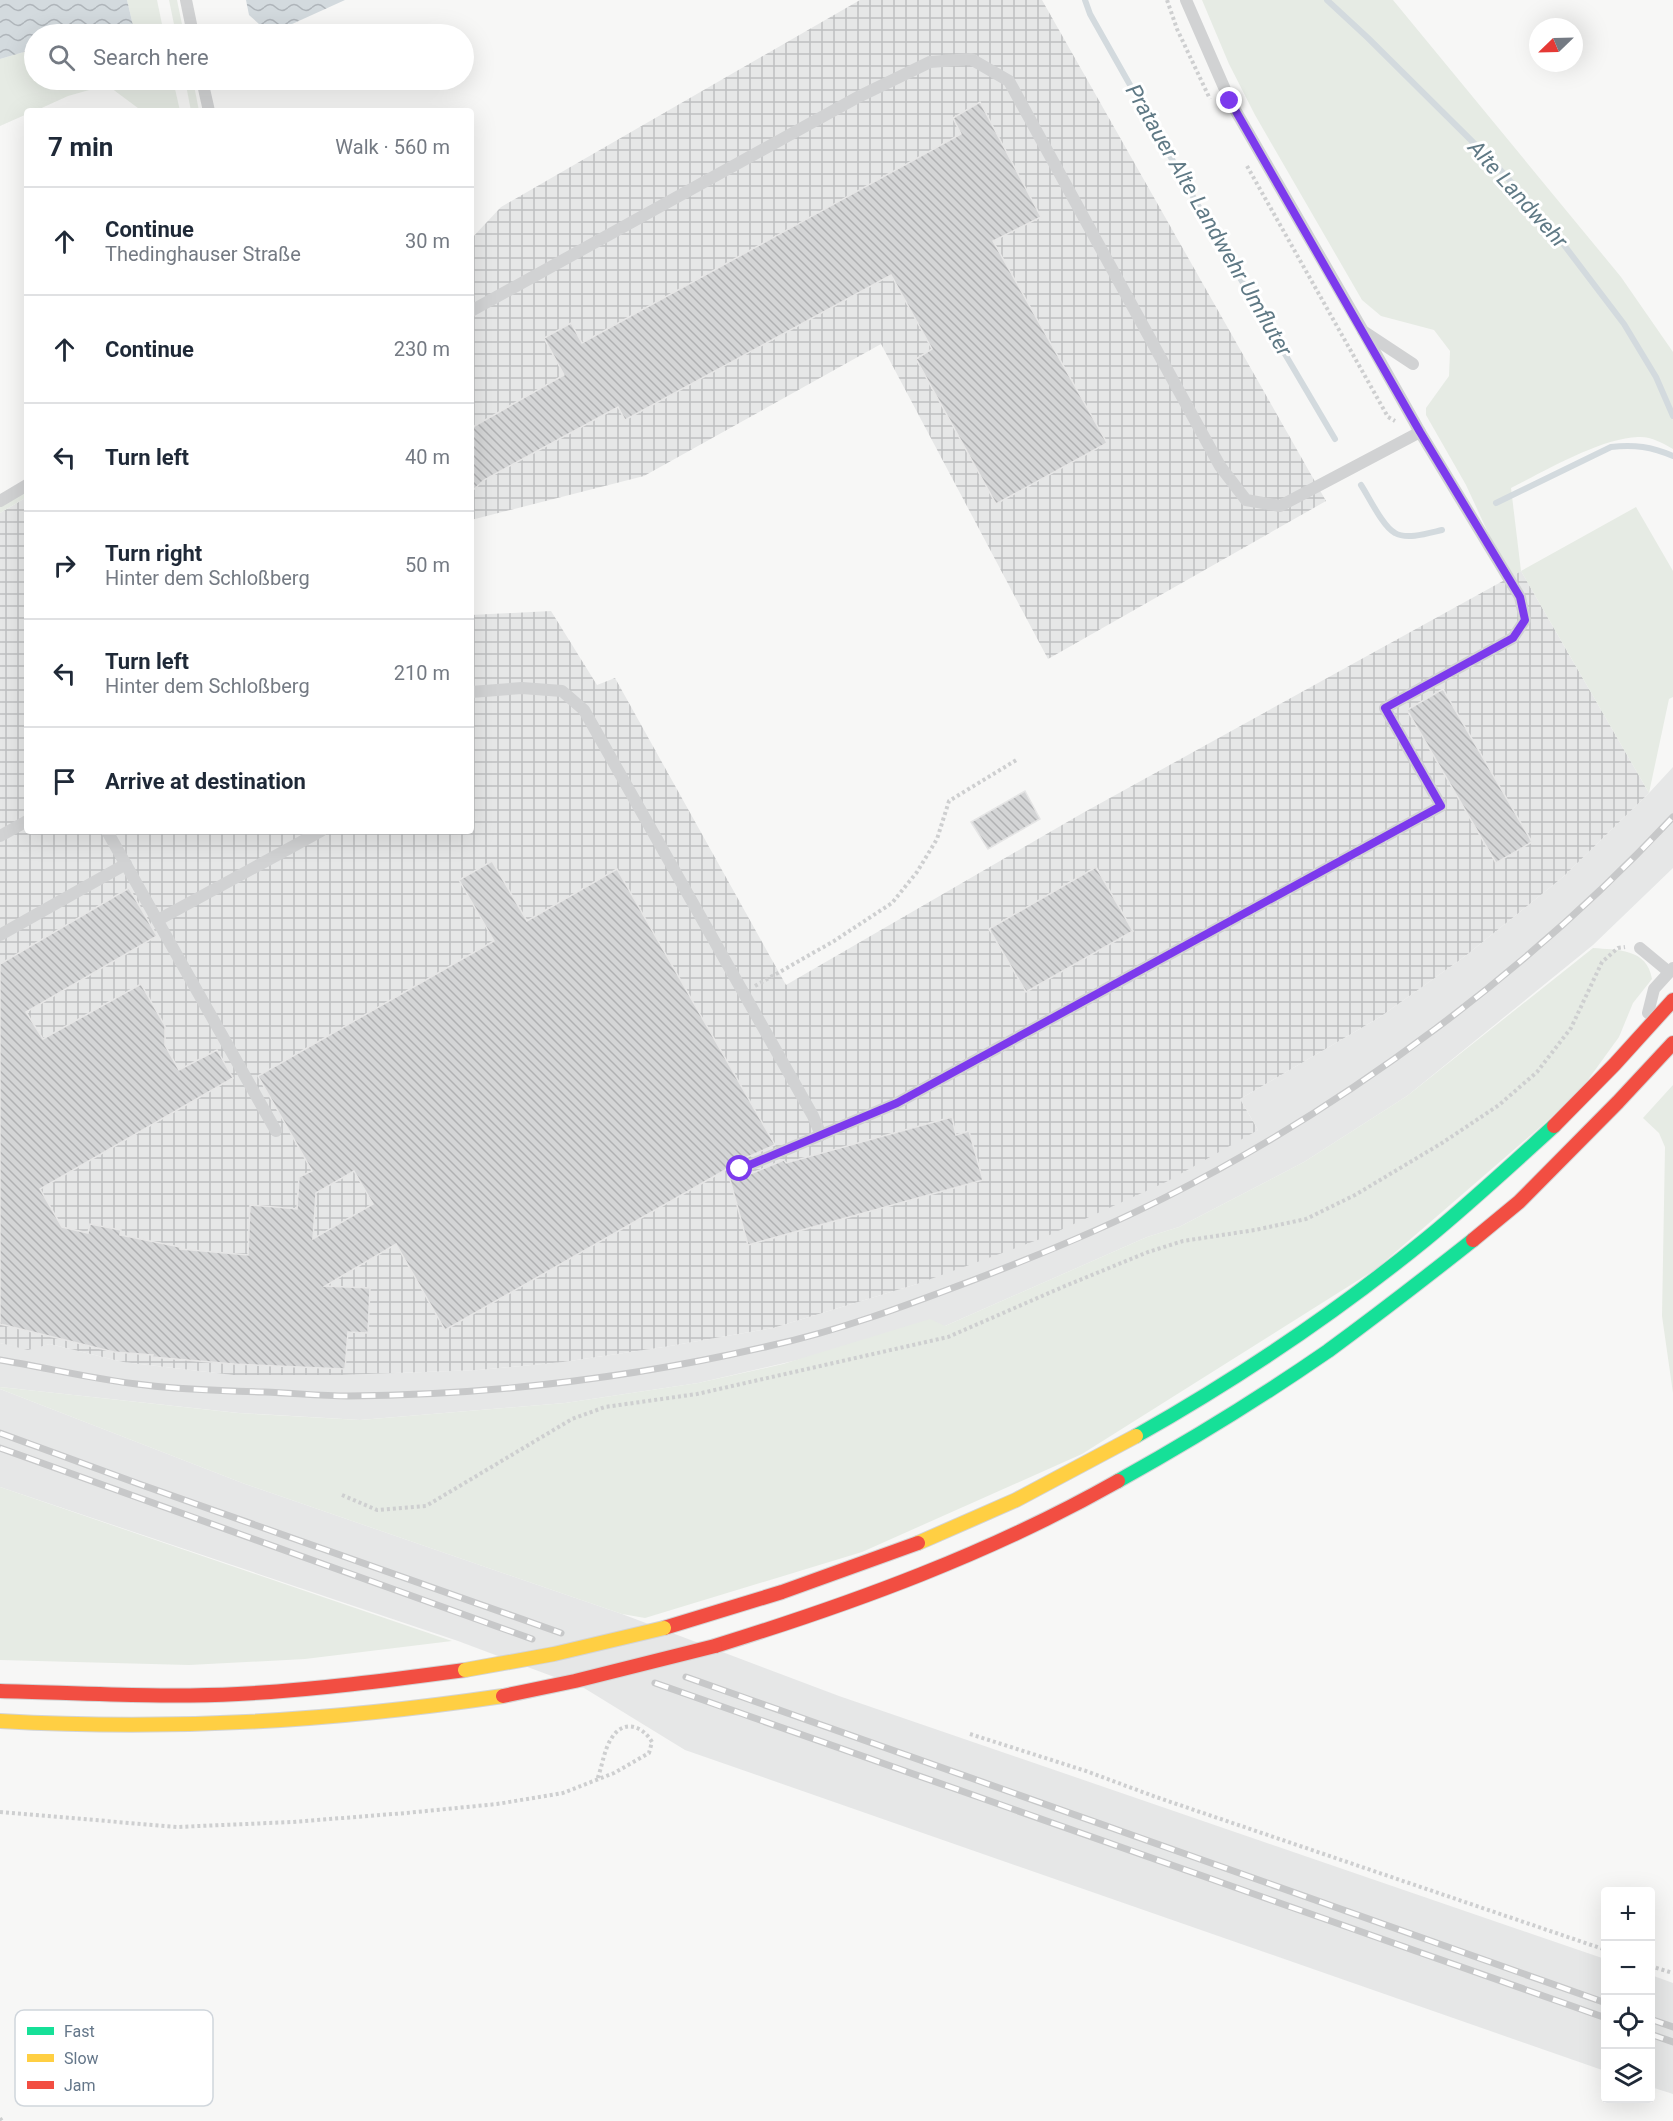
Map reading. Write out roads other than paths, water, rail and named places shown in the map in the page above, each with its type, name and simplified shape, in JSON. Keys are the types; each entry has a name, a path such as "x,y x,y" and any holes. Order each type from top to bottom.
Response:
{"main road":[{"path":"0,1691 149,1695 237,1694 315,1688 465,1670 554,1654 725,1611 847,1570 974,1519 1103,1455 1193,1404 1320,1321 1399,1262 1535,1145 1643,1035 1673,1000"},
{"path":"0,1721 140,1726 234,1725 315,1719 503,1696 596,1677 716,1646 802,1620 1000,1541 1098,1493 1217,1424 1281,1384 1353,1333 1504,1216 1601,1120 1673,1043"}],"lane":[{"path":"186,0 191,24"},
{"path":"740,1169 897,1103 1441,806 1385,708 1513,638 1525,620 1520,597 1420,432 1230,101 1186,0"},
{"path":"474,309 858,97 930,62 971,59 1009,81 1220,466 1246,500 1280,506 1420,432"},
{"path":"204,90 208,108"},
{"path":"1363,331 1413,364"},
{"path":"0,501 24,487"},
{"path":"474,692 522,688 562,691 584,710 744,992 813,1116 821,1135"},
{"path":"0,836 24,823"},
{"path":"109,834 276,1131"},
{"path":"158,920 316,834"},
{"path":"0,935 126,864"},
{"path":"1640,948 1671,970 1654,989 1643,1035"}],"water":[{"path":"0,0 127,0 133,24 24,24 24,52 0,59"},
{"path":"246,0 345,0 292,24 259,24 249,15"}],"waterway":[{"name":"Pratauer Alte Landwehr Umfluter","path":"1085,0 1090,14 1213,232 1335,439"},
{"name":"Alte Landwehr","path":"1327,0 1496,165 1545,220 1624,324 1656,377 1673,416"},
{"name":"Pratauer Alte Landwehr Umfluter","path":"1496,503 1611,447 1643,447 1673,456"},
{"name":"Pratauer Alte Landwehr Umfluter","path":"1361,485 1381,518 1395,533 1412,536 1442,530"}],"railway":[{"path":"0,1360 109,1380 175,1388 338,1396 401,1395 507,1388 613,1376 795,1340 871,1317 1070,1242 1166,1197 1303,1120 1436,1029 1499,979 1619,873 1673,817"},
{"path":"0,1433 561,1633"},
{"path":"0,1448 532,1639"},
{"path":"686,1677 1601,2001"},
{"path":"655,1683 1601,2016"},
{"path":"1655,2021 1673,2027"},
{"path":"1655,2036 1673,2042"}]}
